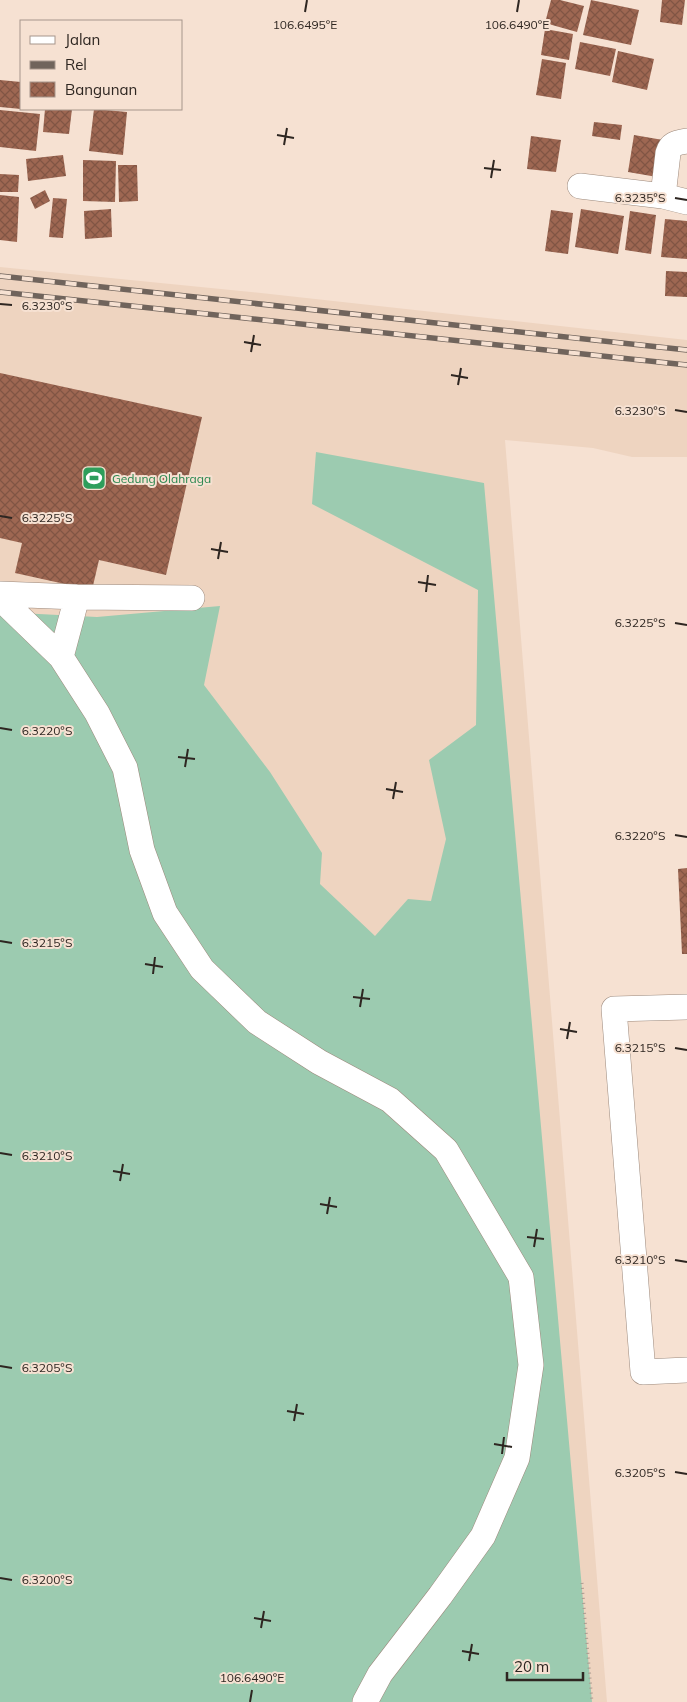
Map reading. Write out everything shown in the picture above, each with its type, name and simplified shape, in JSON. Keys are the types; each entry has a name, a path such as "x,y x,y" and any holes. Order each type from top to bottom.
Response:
{"street":[{"path":"663,196 670,147 687,141"},
{"path":"580,186 663,196 687,202"},
{"path":"0,594 192,598"},
{"path":"61,657 77,597"},
{"path":"0,598 61,657 98,713 125,768 142,850 165,913 202,969 257,1022 319,1062 390,1100 446,1150 521,1277 532,1365 517,1458 483,1536 380,1674 365,1702"},
{"path":"687,1007 614,1009 643,1372 687,1370"}],"path":[{"path":"582,1583 592,1702"}],"shaded area":[{"path":"0,267 261,293 687,340 687,457 632,457 593,448 505,440 607,1702 0,1702"}],"green space":[{"path":"316,452 484,483 592,1702 0,1702 0,612 97,617 220,606 204,685 270,772 322,853 320,884 375,936 408,899 431,901 446,839 429,760 476,725 478,590 312,504"}],"building":[{"path":"551,0 560,0 584,6 577,32 545,23"},
{"path":"591,0 639,10 631,45 583,35"},
{"path":"662,0 685,0 682,25 660,22"},
{"path":"545,29 573,34 569,60 541,55"},
{"path":"580,42 616,49 610,76 575,69"},
{"path":"618,51 654,59 647,90 612,82"},
{"path":"542,59 566,63 561,99 536,95"},
{"path":"0,80 20,82 20,109 0,107"},
{"path":"0,110 40,114 36,151 0,147"},
{"path":"45,110 72,110 69,134 43,132"},
{"path":"94,110 127,112 123,155 89,151"},
{"path":"594,122 622,125 620,140 592,136"},
{"path":"634,135 663,140 657,177 628,172"},
{"path":"531,136 561,140 556,172 527,169"},
{"path":"63,155 66,176 28,181 26,159"},
{"path":"83,160 116,161 115,202 83,201"},
{"path":"118,165 137,165 138,201 119,202"},
{"path":"0,174 19,175 18,192 0,192"},
{"path":"45,190 50,201 35,209 30,198"},
{"path":"0,195 19,197 17,242 0,240"},
{"path":"53,198 67,199 63,238 49,237"},
{"path":"111,209 112,237 85,239 84,211"},
{"path":"581,209 624,216 618,254 575,247"},
{"path":"551,210 573,213 568,254 545,251"},
{"path":"630,211 656,215 651,254 625,250"},
{"path":"665,219 687,221 687,259 661,257"},
{"path":"666,271 687,272 687,297 665,296"},
{"name":"Gedung Olahraga","path":"0,373 202,417 166,575 99,560 92,590 15,573 22,543 0,538"},
{"path":"687,868 687,954 682,954 678,869"}],"railway":[{"path":"0,276 687,350"},
{"path":"0,292 687,365"}],"place":[{"name":"Gedung Olahraga","path":"94,478"}]}
